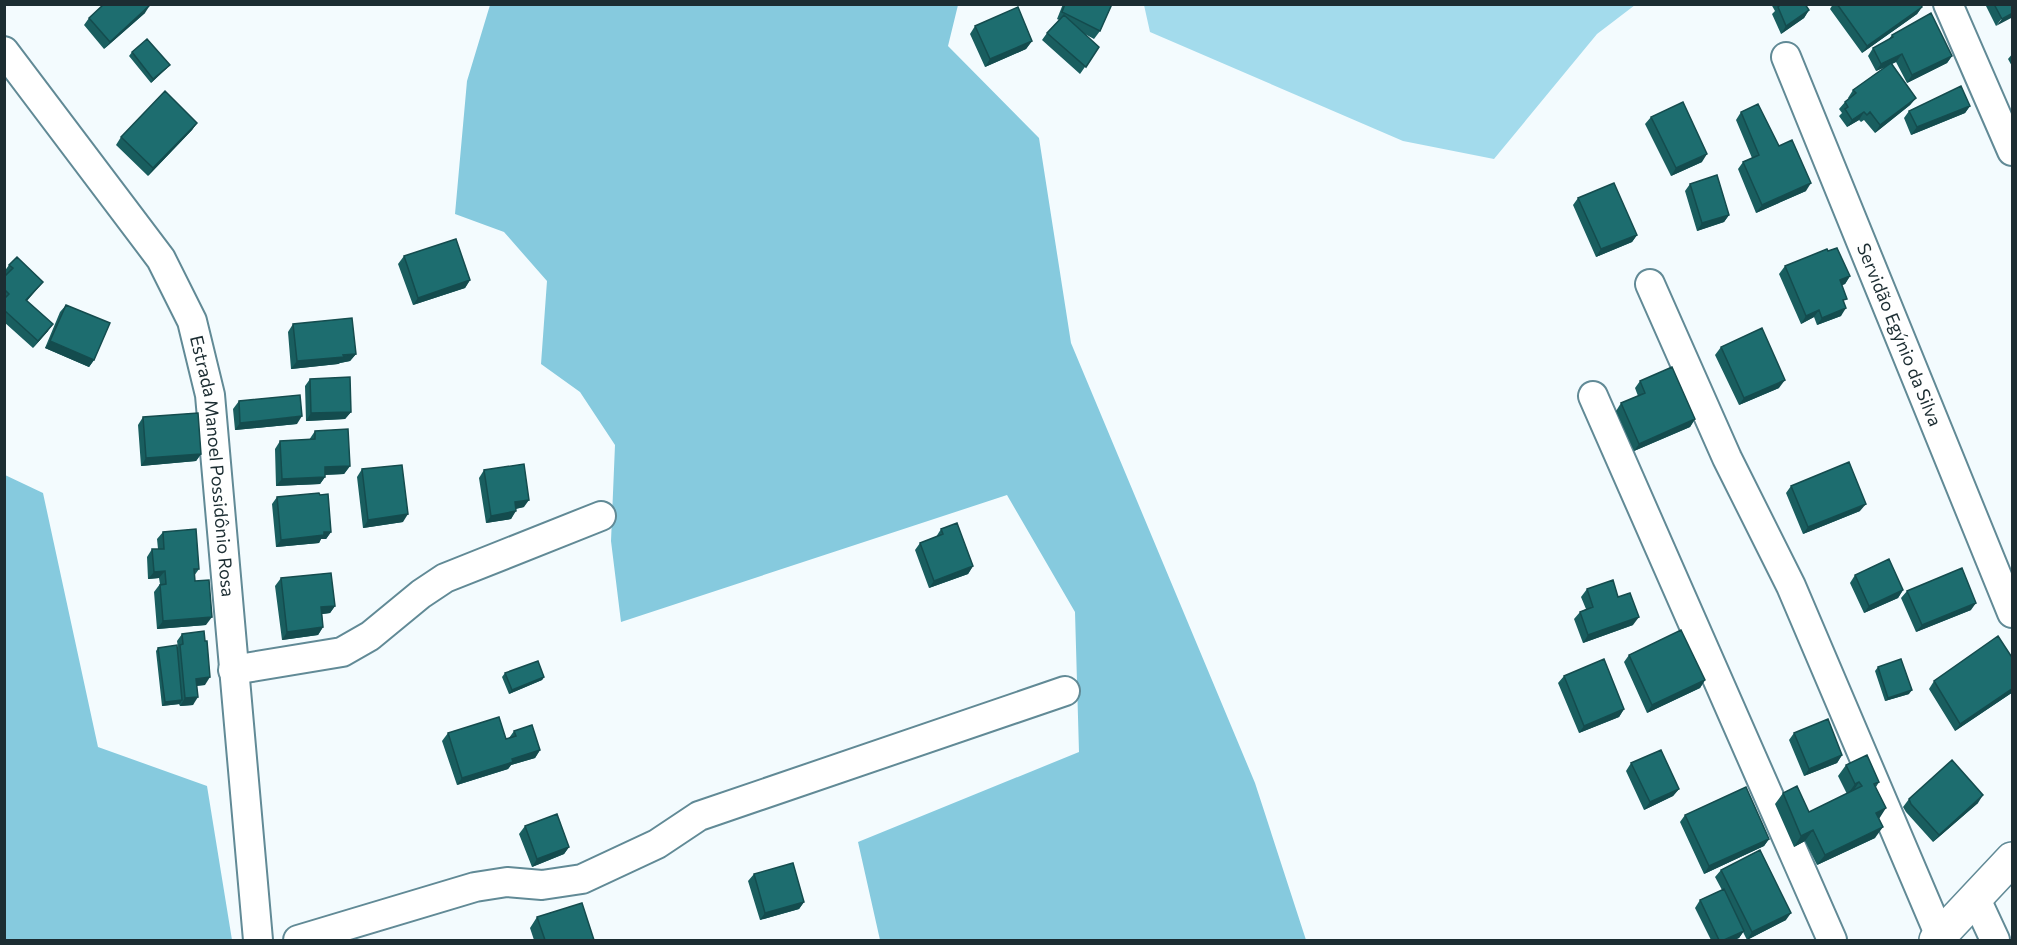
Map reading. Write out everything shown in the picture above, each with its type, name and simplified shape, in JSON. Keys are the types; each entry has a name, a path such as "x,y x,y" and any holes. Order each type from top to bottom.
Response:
{"street":[{"path":"1948,4 2013,151"},
{"name":"Estrada Manoel Possidônio Rosa","path":"4,51 161,259 192,321 210,395 258,940"},
{"name":"Servidão Egýnio da Silva","path":"1786,57 2013,613"},
{"path":"1650,284 1727,458 1791,586 1938,938 2013,859"},
{"path":"1593,396 1832,940"},
{"path":"233,670 342,652 370,636 421,594 446,578 601,516"},
{"path":"298,940 476,887 507,882 542,885 582,879 657,844 699,816 1065,691"},
{"path":"1976,897 1995,940"}],"shaded area":[{"path":"1144,4 1635,5 1597,34 1494,159 1403,141 1150,32"},
{"path":"490,5 958,5 948,46 1039,138 1071,343 1255,783 1306,940 880,940 858,842 1079,752 1075,612 1007,495 621,622 611,541 615,445 580,392 541,364 547,281 504,232 455,214 467,81"},
{"path":"5,475 43,493 98,747 207,786 232,940 5,940"}],"building":[{"path":"104,4 150,5 110,42 89,18"},
{"path":"1065,4 1112,4 1100,31 1062,12"},
{"path":"1781,4 1805,4 1809,10 1786,26 1778,7"},
{"path":"1837,4 1921,4 1922,7 1867,46"},
{"path":"1994,4 2013,4 2013,13 2002,19"},
{"path":"1018,7 1032,41 990,59 975,26"},
{"path":"1931,13 1952,56 1912,75 1902,54 1881,64 1873,48"},
{"path":"1064,15 1099,47 1086,67 1047,33"},
{"path":"147,39 170,65 153,79 132,52"},
{"path":"1891,63 1916,98 1880,125 1870,112 1867,115 1864,112 1852,120 1845,109 1848,107 1845,102 1856,93 1853,90"},
{"path":"1961,86 1970,106 1917,127 1909,111"},
{"path":"165,91 197,123 153,168 121,137"},
{"path":"1683,102 1707,154 1676,168 1651,117"},
{"path":"1758,104 1779,146 1792,140 1811,183 1762,205 1743,162 1759,155 1741,112"},
{"path":"1717,175 1729,215 1702,223 1690,184"},
{"path":"1614,183 1637,235 1601,249 1578,198"},
{"path":"456,239 470,280 418,298 404,256"},
{"path":"1837,248 1850,276 1840,280 1847,299 1843,300 1846,308 1822,318 1819,310 1806,316 1785,266 1827,249 1828,251"},
{"path":"17,257 43,282 26,300 53,324 38,341 4,310 4,299 9,294 4,289 4,277 13,268 9,265"},
{"path":"66,305 110,323 94,360 50,341"},
{"path":"352,318 356,354 297,361 293,324"},
{"path":"1762,328 1785,380 1744,398 1721,347"},
{"path":"1672,367 1695,419 1639,444 1621,403 1645,393 1640,381"},
{"path":"350,377 351,412 311,413 310,379"},
{"path":"300,395 302,416 240,423 239,401"},
{"path":"198,413 201,454 146,458 143,417"},
{"path":"348,429 350,466 325,467 325,477 282,479 280,441 315,439 315,431"},
{"path":"1849,462 1866,504 1808,527 1791,486"},
{"path":"524,464 529,500 515,502 516,511 491,516 484,470"},
{"path":"402,465 408,514 368,520 362,469"},
{"path":"319,493 320,495 328,494 331,532 324,532 324,535 281,540 277,497"},
{"path":"957,523 973,566 934,581 920,543 943,534 941,529"},
{"path":"196,529 199,569 194,569 195,581 209,580 212,617 163,621 160,585 166,584 165,571 154,572 152,549 164,549 163,532"},
{"path":"1889,559 1903,590 1869,606 1855,575"},
{"path":"1962,568 1976,603 1922,625 1907,591"},
{"path":"331,573 335,606 321,607 323,627 287,632 281,578"},
{"path":"1613,580 1618,597 1630,593 1639,617 1588,635 1580,612 1593,607 1587,589"},
{"path":"1681,630 1705,680 1652,705 1629,655"},
{"path":"204,631 210,677 196,679 198,697 185,698 180,645 183,644 182,634"},
{"path":"1998,636 2013,659 2013,688 1960,724 1934,681"},
{"path":"177,645 182,700 165,702 158,648"},
{"path":"1604,659 1624,709 1584,726 1564,676"},
{"path":"1901,659 1912,690 1888,698 1878,667"},
{"path":"538,661 544,677 512,690 505,673"},
{"path":"499,717 506,739 516,736 514,731 532,725 540,750 512,759 513,762 462,778 448,733"},
{"path":"1828,719 1842,755 1809,769 1794,733"},
{"path":"1661,750 1679,789 1650,802 1631,763"},
{"path":"1867,755 1879,782 1874,784 1886,808 1876,813 1883,827 1825,855 1813,830 1801,836 1783,793 1797,786 1809,812 1862,786 1859,782 1855,784 1846,765"},
{"path":"1952,760 1983,795 1939,835 1909,799"},
{"path":"1746,787 1769,839 1709,866 1685,815"},
{"path":"557,814 569,847 537,859 525,826"},
{"path":"1760,850 1791,913 1752,932 1721,870"},
{"path":"793,863 804,902 765,913 754,874"},
{"path":"1724,889 1744,931 1719,940 1700,900"},
{"path":"582,903 594,940 545,940 537,917"}]}
